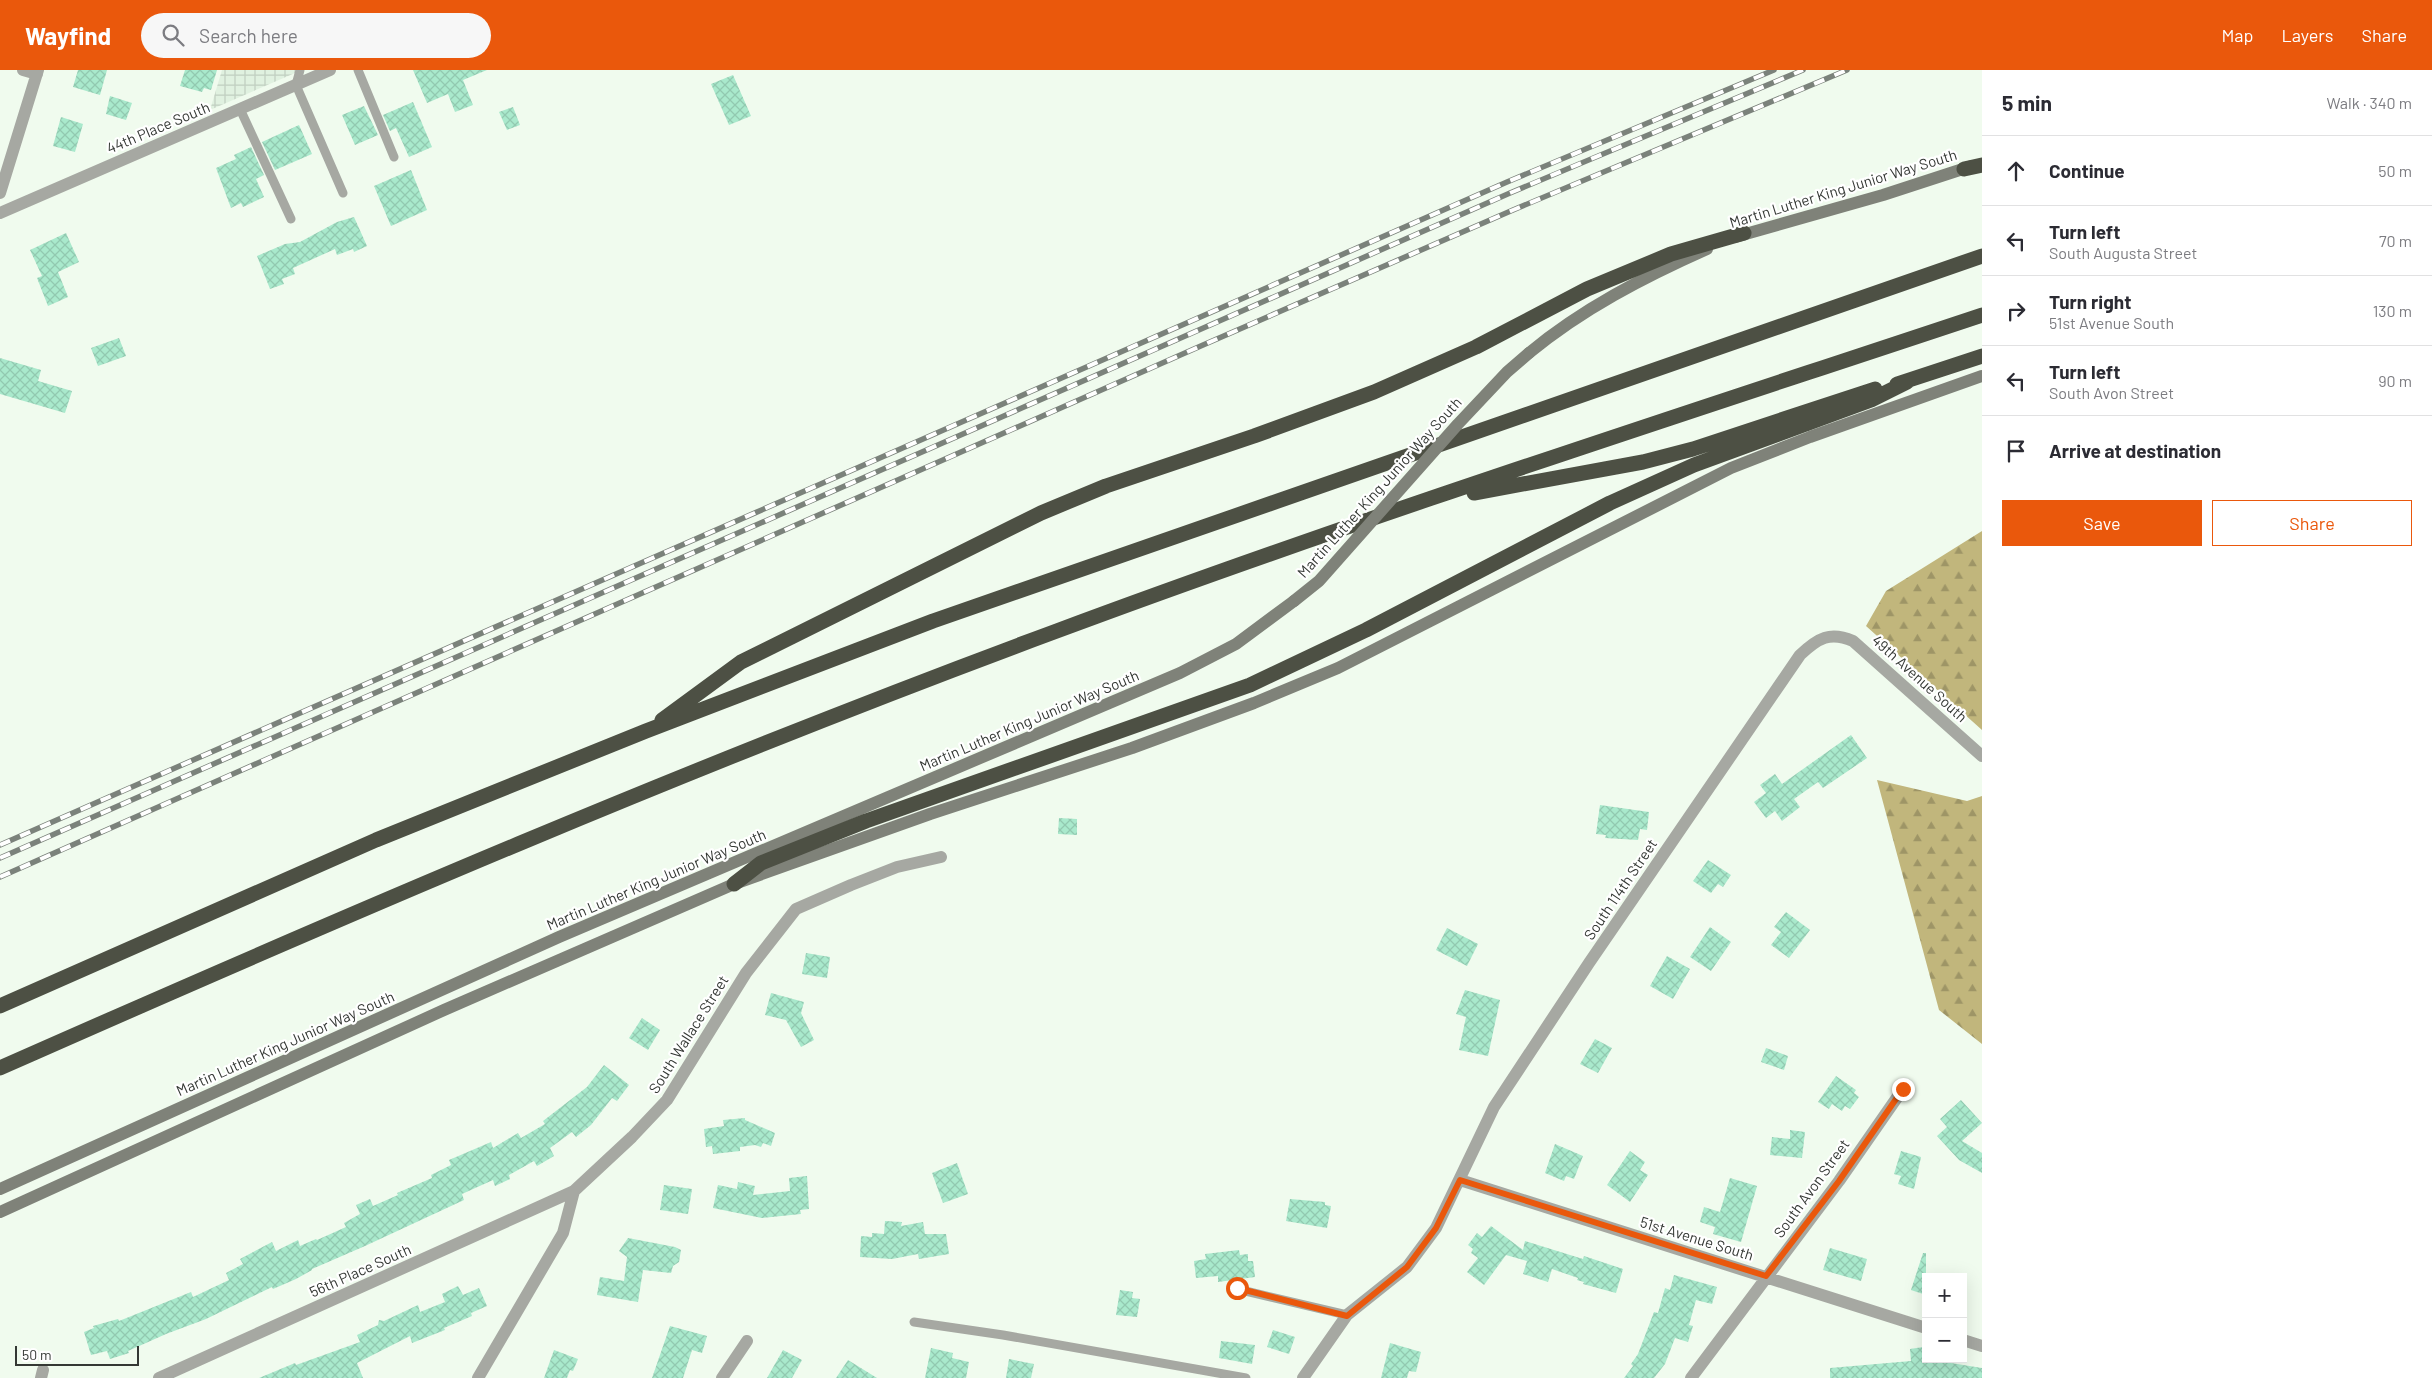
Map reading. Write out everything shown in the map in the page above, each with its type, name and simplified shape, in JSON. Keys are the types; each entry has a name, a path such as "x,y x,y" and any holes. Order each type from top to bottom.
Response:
{"highway":[{"path":"1964,169 1982,164"},
{"path":"646,732 741,662 1041,513 1106,486 1254,436 1374,392 1476,347 1595,286 1671,254 1744,233"},
{"path":"0,1006 376,840 646,732 933,621 1982,256"},
{"path":"0,1068 165,995 743,750 1057,630 1421,502 1982,314"},
{"path":"1421,502 1643,462 1693,448 1868,391 1907,382 1982,356"},
{"path":"734,884 761,863 866,821 1250,685 1366,630 1618,500 1694,465 1871,400 1907,382"}],"main road":[{"name":"Martin Luther King Junior Way South","path":"0,1189 559,937 1180,674 1236,644 1319,581 1458,424 1508,372 1529,353 1579,316 1622,290 1744,233 1883,195 1964,169"},
{"path":"0,1212 444,1010 734,884 930,814 1132,748 1254,703 1338,668 1731,468 1810,437 1982,376"}],"street":[{"path":"0,193 37,72 23,70"},
{"name":"44th Place South","path":"0,213 330,70"},
{"name":"49th Avenue South","path":"1831,636 1842,636 1854,640 1982,756"},
{"name":"South 114th Street","path":"1303,1378 1347,1316 1407,1267 1436,1228 1460,1180 1483,1126 1589,963 1800,655 1811,644 1831,636"},
{"name":"South Wallace Street","path":"574,1191 632,1137 667,1100 746,973 796,909 851,884 897,867 941,857"},
{"name":"South Avon Street","path":"1691,1378 1839,1181 1903,1089"},
{"name":"51st Avenue South","path":"1460,1180 1922,1327"},
{"path":"478,1378 563,1233 574,1191"},
{"name":"56th Place South","path":"160,1378 574,1191"},
{"path":"722,1378 747,1341"},
{"path":"1967,1341 1982,1346"}],"lane":[{"path":"300,70 296,85 343,193"},
{"path":"358,70 394,156"},
{"path":"240,109 291,219"},
{"path":"1237,1288 1347,1316"},
{"path":"914,1322 1003,1335 1246,1378"}],"shaded area":[{"path":"222,70 302,70 210,110"}],"green space":[{"path":"1982,531 1982,730 1866,626 1886,591"},
{"path":"1877,780 1967,801 1982,796 1982,1044 1939,1010"}],"building":[{"path":"78,70 107,70 100,95 73,87"},
{"path":"185,70 217,70 211,90 204,88 202,92 180,86"},
{"path":"413,70 487,70 463,80 473,105 455,112 448,94 427,103"},
{"path":"733,75 751,116 729,125 711,84"},
{"path":"110,96 132,103 126,120 106,114"},
{"path":"413,102 432,147 409,157 396,128 390,131 383,115"},
{"path":"364,106 378,135 355,145 342,115"},
{"path":"513,107 520,125 507,130 499,112"},
{"path":"61,117 83,124 75,152 53,146"},
{"path":"299,125 312,154 275,170 262,142"},
{"path":"251,147 264,175 256,179 264,197 243,207 241,203 231,208 216,168 236,159 234,155"},
{"path":"411,170 427,210 391,226 374,186"},
{"path":"354,217 367,246 354,252 353,249 337,255 335,249 293,268 295,274 282,279 284,284 270,289 257,256 285,244 300,242 337,222"},
{"path":"66,233 79,262 58,272 68,297 48,306 37,278 42,276 30,250"},
{"path":"119,338 126,356 98,366 91,348"},
{"path":"0,358 41,370 38,381 72,391 65,413 0,394"},
{"path":"1851,735 1867,758 1823,788 1818,782 1794,799 1800,807 1782,821 1775,811 1766,818 1754,802 1766,793 1760,785 1775,774 1782,784"},
{"path":"1600,805 1649,812 1647,830 1640,829 1638,840 1605,838 1606,835 1596,834"},
{"path":"1059,818 1077,819 1077,835 1058,834"},
{"path":"1708,860 1731,875 1723,887 1718,884 1711,893 1693,881"},
{"path":"1786,912 1810,930 1789,958 1771,945 1781,932 1774,927"},
{"path":"1710,927 1731,942 1711,971 1690,957"},
{"path":"1447,928 1478,944 1467,966 1436,950"},
{"path":"806,953 830,957 827,978 802,974"},
{"path":"1667,956 1690,969 1673,999 1650,986"},
{"path":"1465,990 1500,1000 1488,1056 1459,1050 1466,1017 1456,1014"},
{"path":"771,993 804,1002 801,1013 814,1040 801,1047 786,1020 765,1015"},
{"path":"642,1018 660,1030 648,1050 629,1038"},
{"path":"1595,1039 1612,1048 1598,1073 1580,1064"},
{"path":"1766,1048 1788,1056 1784,1070 1761,1062"},
{"path":"604,1065 629,1085 617,1101 612,1098 591,1125 576,1137 572,1132 550,1148 554,1156 537,1166 534,1161 509,1175 510,1179 495,1186 493,1180 462,1194 464,1200 312,1269 296,1279 273,1289 272,1287 206,1319 128,1351 129,1353 110,1359 107,1351 91,1355 84,1332 94,1328 93,1326 118,1319 119,1321 191,1292 193,1297 229,1280 226,1273 243,1264 240,1259 272,1242 276,1251 298,1240 300,1246 317,1240 346,1227 344,1223 360,1214 356,1205 370,1199 373,1206 398,1195 397,1193 432,1178 431,1175 451,1165 449,1160 491,1142 493,1148 518,1133 521,1138 545,1124 543,1121 587,1087"},
{"path":"1836,1076 1856,1090 1854,1093 1859,1097 1850,1109 1845,1106 1842,1111 1832,1104 1829,1109 1818,1102"},
{"path":"1961,1100 1982,1123 1962,1141 1982,1153 1982,1173 1959,1160 1937,1136 1947,1127 1940,1119"},
{"path":"745,1118 745,1120 775,1133 771,1146 763,1143 761,1147 755,1145 740,1147 740,1151 713,1154 712,1146 706,1147 704,1129 724,1126 723,1120"},
{"path":"1790,1130 1805,1132 1802,1158 1770,1155 1772,1137 1790,1139"},
{"path":"1555,1144 1583,1156 1574,1179 1566,1176 1564,1181 1545,1173"},
{"path":"1630,1151 1645,1162 1640,1170 1648,1175 1630,1202 1607,1185"},
{"path":"1901,1151 1921,1157 1914,1189 1898,1184 1901,1176 1894,1174"},
{"path":"957,1163 968,1194 943,1203 932,1173"},
{"path":"807,1176 809,1209 800,1210 801,1214 762,1218 713,1208 718,1185 737,1189 738,1182 755,1186 753,1195 790,1191 789,1178"},
{"path":"1730,1178 1757,1186 1741,1242 1713,1234 1715,1227 1700,1222 1704,1207 1720,1212"},
{"path":"664,1185 692,1189 688,1214 660,1210"},
{"path":"1290,1199 1325,1202 1325,1205 1331,1206 1327,1228 1286,1221"},
{"path":"885,1221 902,1222 901,1226 923,1222 925,1234 946,1234 949,1254 919,1259 918,1254 892,1259 860,1257 861,1236 872,1237 872,1233 884,1234"},
{"path":"1491,1226 1523,1250 1525,1241 1583,1259 1584,1256 1623,1269 1616,1293 1583,1284 1584,1282 1577,1280 1578,1278 1552,1269 1548,1282 1523,1274 1527,1261 1506,1255 1484,1285 1467,1272 1478,1258 1471,1253 1473,1249 1468,1245 1477,1233 1482,1237"},
{"path":"628,1238 675,1247 681,1250 679,1262 673,1266 671,1273 643,1270 638,1302 597,1295 600,1277 624,1281 627,1257 619,1251"},
{"path":"1830,1248 1867,1259 1861,1281 1823,1270"},
{"path":"1239,1250 1240,1255 1248,1254 1248,1261 1253,1261 1255,1277 1218,1282 1218,1276 1196,1278 1194,1261 1206,1259 1205,1254"},
{"path":"1923,1253 1926,1253 1926,1273 1922,1273 1922,1294 1911,1290"},
{"path":"1674,1275 1717,1287 1712,1304 1696,1300 1689,1325 1693,1326 1688,1342 1675,1338 1665,1364 1654,1378 1624,1378 1633,1366 1631,1364 1638,1354 1654,1312 1658,1313 1665,1288 1670,1290"},
{"path":"458,1286 463,1295 479,1288 487,1306 471,1313 472,1316 444,1328 445,1330 412,1343 410,1336 357,1363 363,1378 259,1378 295,1363 296,1365 360,1342 357,1335 378,1325 379,1320 384,1321 418,1305 420,1312 445,1302 442,1294"},
{"path":"1120,1290 1133,1292 1132,1298 1140,1299 1137,1317 1116,1315"},
{"path":"670,1326 707,1336 702,1353 692,1350 683,1378 652,1378"},
{"path":"1273,1330 1295,1337 1289,1354 1267,1347"},
{"path":"1221,1341 1255,1345 1252,1364 1219,1358"},
{"path":"1390,1343 1421,1352 1416,1372 1409,1371 1407,1378 1381,1378"},
{"path":"1922,1347 1922,1363 1951,1363 1982,1368 1982,1378 1830,1378 1830,1368 1911,1361 1910,1349"},
{"path":"931,1348 953,1353 952,1358 969,1362 966,1378 925,1378"},
{"path":"554,1350 578,1359 573,1371 570,1370 567,1378 544,1378"},
{"path":"783,1350 802,1360 792,1378 767,1378"},
{"path":"1009,1359 1034,1364 1031,1378 1006,1378"},
{"path":"848,1360 877,1378 836,1378"}],"railway":[{"path":"0,845 1507,182 1774,70"},
{"path":"0,858 1510,193 1803,70"},
{"path":"0,877 1203,345 1513,210 1847,70"}],"route":[{"path":"1237,1288 1347,1316 1407,1267 1436,1228 1460,1180 1677,1250 1766,1276 1839,1181 1903,1089"}]}
